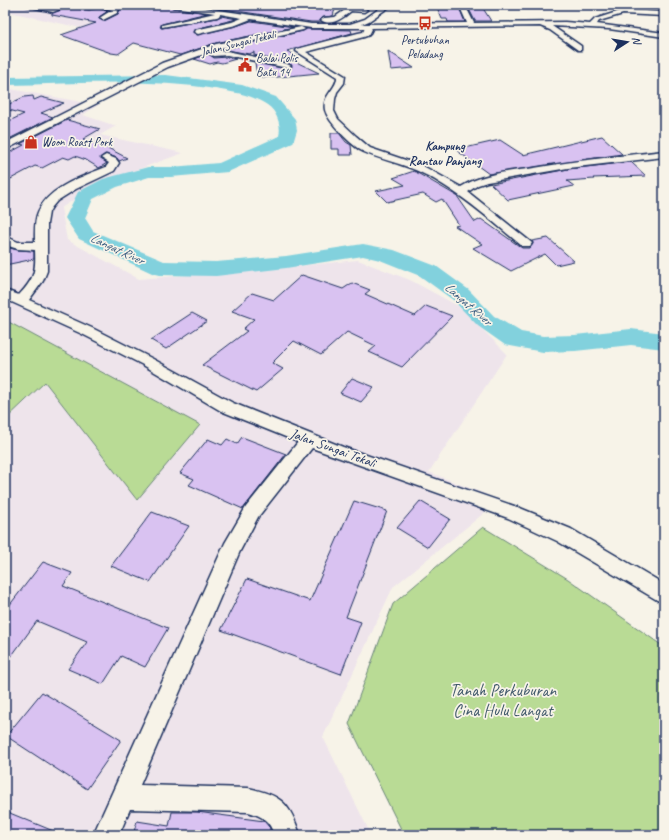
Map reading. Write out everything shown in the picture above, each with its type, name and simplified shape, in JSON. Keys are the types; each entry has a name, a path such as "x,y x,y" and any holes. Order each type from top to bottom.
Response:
{"street":[{"path":"26,5 53,10 67,5"},
{"path":"101,5 116,9 115,12 103,18"},
{"path":"173,5 196,7 272,21 311,26 367,23 400,26 540,24 592,26 664,35"},
{"path":"370,5 360,15 367,23 368,30 361,35 300,51 341,76 341,82 332,95 330,111 333,121 367,150 418,167 436,176 461,192 526,243"},
{"path":"367,23 381,9 389,5"},
{"path":"462,5 472,25"},
{"path":"155,25 196,7"},
{"path":"164,26 230,14 246,8"},
{"path":"592,26 597,20 624,8 643,9 664,14"},
{"path":"272,21 282,16 315,20 332,20 341,18 349,9 364,10"},
{"path":"381,9 377,17 378,20 400,26"},
{"path":"219,46 203,40 195,31 234,24 249,17"},
{"path":"540,24 552,29 578,48"},
{"name":"Jalan Sungai Tekali","path":"6,146 165,65 219,46 311,26"},
{"path":"202,52 211,54 227,53 287,66"},
{"path":"461,192 474,183 485,179 568,165 664,154"},
{"path":"21,301 39,281 43,269 41,246 44,211 50,201 63,192 110,169 114,163 106,158"},
{"path":"5,240 12,245 20,247 41,246"},
{"name":"Jalan Sungai Tekali","path":"5,294 87,330 228,407 309,440 514,513 564,535 664,594"},
{"path":"106,835 232,549 252,512 309,440"},
{"path":"123,797 248,800 262,803 270,806 278,815 284,825 287,835"}],"shaded area":[{"path":"13,5 149,5 117,36 5,11 5,7"},
{"path":"249,19 300,27 363,28 364,32 258,58 216,49 222,47 205,40 200,32"},
{"path":"5,88 98,105 83,115 116,126 100,135 183,153 98,184 61,208 67,240 139,279 358,260 410,280 460,307 507,354 429,472 500,500 393,587 323,737 371,835 5,835 5,420 45,382 137,499 199,425 5,320"}],"green space":[{"path":"5,320 200,425 137,500 45,382 5,420"},
{"name":"Tanah Perkuburan Cina Hulu Langat","path":"483,527 568,579 664,647 664,835 404,835 349,724 393,604"}],"building":[{"path":"111,5 169,5 173,8 207,13 162,24 160,27 162,28 221,16 237,19 195,29 193,32 197,35 251,21 294,27 216,43 180,55 134,43 118,54 111,53 61,35 96,23 52,15 52,13 69,7 89,10 99,8 108,11 99,17 99,19 104,21 118,14 120,10 119,8"},
{"path":"196,5 311,7 311,5 336,5 333,16 320,19 320,21 323,22 311,22"},
{"path":"436,5 458,5 465,22 448,22 447,19 442,19"},
{"path":"467,5 481,5 491,21 475,21"},
{"path":"306,29 351,30 352,33 287,51 297,56 288,58 319,73 262,77 262,75 257,75 255,63 287,69 292,65 254,55 254,52 249,54 220,50 303,31"},
{"path":"388,51 414,68 391,70"},
{"path":"209,54 214,58 227,57 236,59 222,63 217,62 210,64 194,59"},
{"path":"33,96 34,100 41,97 64,103 41,113 53,117 5,140 5,123 24,114 5,109 5,106 24,97"},
{"path":"67,120 100,129 83,139 108,148 127,158 119,161 117,158 105,154 100,158 107,163 99,168 86,160 75,156 69,159 63,157 42,168 35,166 5,182 5,155 24,145 20,144"},
{"path":"331,133 339,133 346,142 351,145 352,155 339,155 339,149 331,149"},
{"path":"602,136 622,154 489,174 456,150 500,140 523,155"},
{"path":"631,162 646,176 593,178 594,179 567,181 574,186 508,200 491,184 568,169"},
{"path":"414,171 457,196 475,222 481,219 522,248 530,248 533,244 532,241 548,238 574,261 556,265 545,254 511,271 473,248 482,244 455,226 459,225 442,199 436,202 423,194 387,202 376,191 405,185 393,178"},
{"path":"5,247 34,251 34,259 5,265"},
{"path":"302,275 343,289 352,283 370,290 365,294 415,316 426,306 452,316 402,367 369,352 376,346 347,332 321,355 294,341 272,363 283,369 256,392 202,365 247,331 243,329 254,319 232,311 252,293 274,300"},
{"path":"192,313 207,321 166,349 151,340"},
{"path":"352,378 374,387 361,402 340,393"},
{"path":"242,437 286,454 243,509 189,485 194,479 180,473 208,439 222,445 227,439 237,444"},
{"path":"354,501 387,511 346,617 361,622 341,674 221,630 247,579 310,601"},
{"path":"420,501 450,519 428,547 397,528"},
{"path":"152,512 189,526 150,582 111,566"},
{"path":"43,562 72,573 63,586 168,628 145,667 121,656 103,684 68,669 87,642 37,621 5,665 5,611"},
{"path":"42,692 121,740 87,789 6,736"},
{"path":"5,811 63,835 5,835"},
{"path":"172,812 197,812 264,821 270,828 269,835 133,835 137,821 169,826"}],"waterway":[{"name":"Langat River","path":"5,81 166,79 190,81 242,89 271,100 287,119 289,130 287,139 222,168 171,172 148,172 110,183 85,196 75,218 86,235 160,268 216,269 286,262 363,250 386,255 428,271 461,295 486,321 514,339 543,344 575,343 631,337 664,341"}],"place":[{"name":"Pertubuhan Peladang","path":"425,23"},
{"name":"Balai Polis Batu 14","path":"245,65"},
{"name":"Woon Roast Pork","path":"31,142"}],"district":[{"name":"Kampung Rantau Panjang","path":"445,154"}]}
